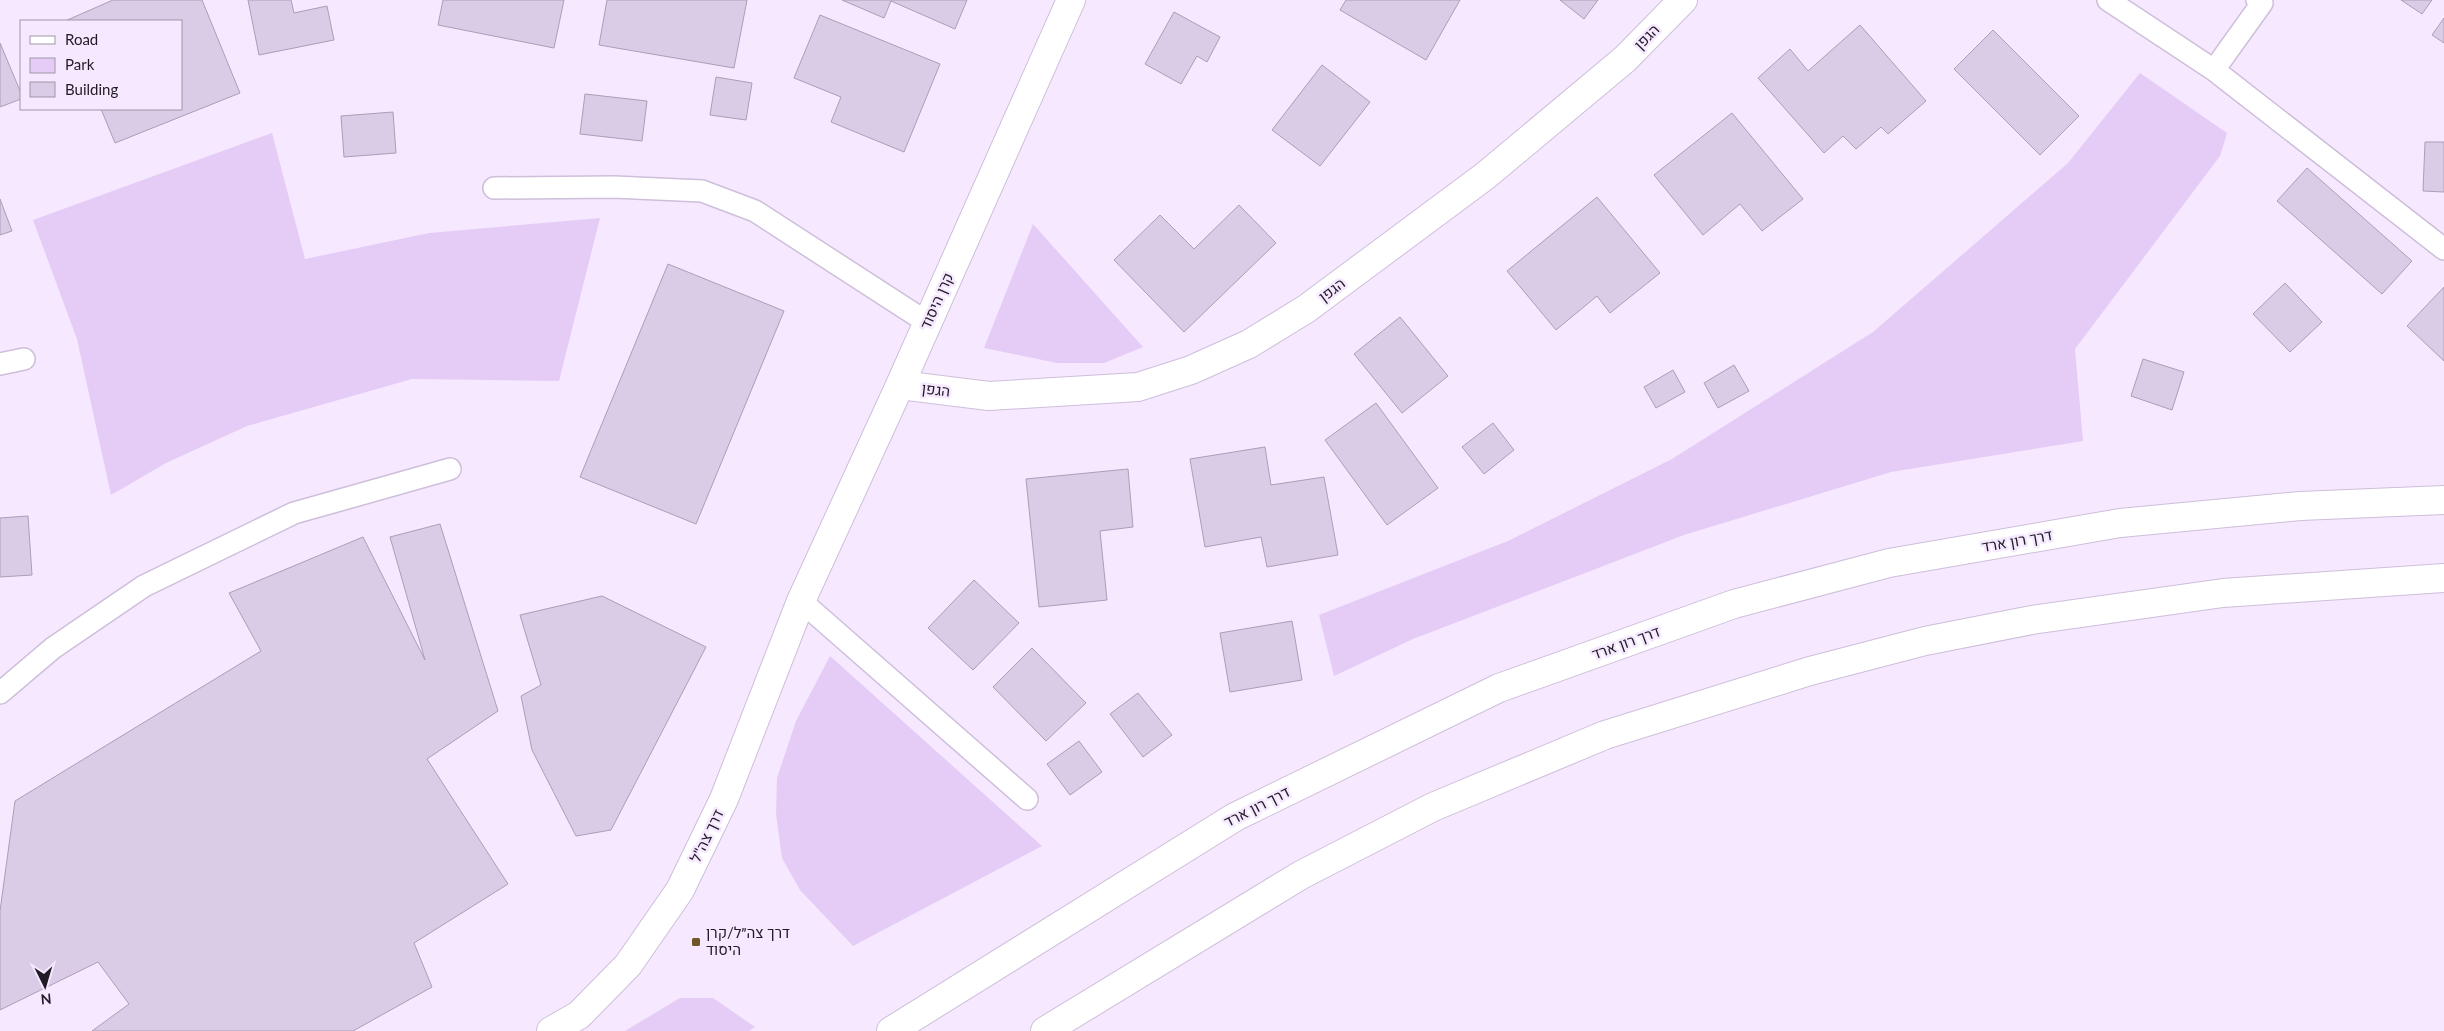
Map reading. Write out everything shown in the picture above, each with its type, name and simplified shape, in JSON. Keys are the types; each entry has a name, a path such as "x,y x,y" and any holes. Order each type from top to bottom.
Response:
{"main road":[{"name":"קרן היסוד","path":"801,601 928,323 1071,0"},
{"name":"הגפן","path":"900,385 989,396 1138,387 1191,370 1249,344 1306,309 1485,176 1625,59 1683,0"},
{"name":"דרך רון ארד","path":"891,1031 1235,817 1499,688 1734,604 1889,563 2120,523 2300,506 2444,500"},
{"path":"1045,1031 1301,875 1433,806 1605,736 1810,671 1925,641 2032,620 2224,593 2444,578"},
{"name":"דרך צה\"ל","path":"551,1031 579,1015 628,965 680,890 724,799 801,601"}],"lane":[{"path":"2108,0 2214,70 2444,249"},
{"path":"2214,70 2262,4 2257,0"},
{"path":"494,188 614,187 702,191 755,210 928,323"},
{"path":"0,364 24,359"},
{"path":"0,693 53,648 144,586 294,512 450,469"},
{"path":"801,601 1027,799"}],"green space":[{"path":"2140,73 2227,133 2220,156 2075,349 2083,441 1891,472 1684,535 1413,639 1334,676 1319,615 1508,541 1672,459 1873,332 2068,163"},
{"path":"272,133 305,259 429,233 600,218 559,381 412,379 247,426 166,463 111,495 77,339 33,220"},
{"path":"1033,224 1143,347 1104,363 1057,363 984,348"},
{"path":"830,656 1042,846 853,946 800,890 782,858 776,814 777,778 796,721"},
{"path":"680,998 713,998 755,1027 749,1031 625,1031"}],"building":[{"path":"113,0 202,0 240,93 115,143 101,110 182,110 182,20 67,20"},
{"path":"248,0 291,0 294,13 327,6 334,40 259,55"},
{"path":"443,0 564,0 554,48 438,25"},
{"path":"607,0 747,0 734,68 599,45"},
{"path":"842,0 967,0 955,29 891,1 884,18"},
{"path":"1346,0 1460,0 1426,60 1340,10"},
{"path":"1560,0 1598,0 1584,19"},
{"path":"2401,0 2432,0 2422,14"},
{"path":"1174,12 1220,37 1207,62 1197,56 1181,84 1145,64"},
{"path":"820,15 940,64 904,152 831,122 841,97 794,78"},
{"path":"2444,18 2444,43 2432,35"},
{"path":"1860,25 1926,101 1888,134 1881,127 1856,149 1843,136 1824,153 1758,78 1790,49 1808,71"},
{"path":"1993,30 2079,116 2040,155 1954,69"},
{"path":"0,43 20,91 20,99 0,107"},
{"path":"1322,65 1370,102 1320,166 1272,130"},
{"path":"716,77 752,83 746,120 710,115"},
{"path":"585,94 647,101 642,141 580,134"},
{"path":"393,112 396,153 344,157 341,116"},
{"path":"1732,113 1803,199 1762,231 1740,204 1703,235 1654,175"},
{"path":"2425,142 2444,142 2444,192 2423,191"},
{"path":"2307,168 2412,261 2382,294 2277,201"},
{"path":"1597,197 1660,273 1610,313 1597,296 1556,330 1507,271"},
{"path":"0,199 12,231 0,235"},
{"path":"1239,205 1276,243 1184,332 1114,260 1160,215 1194,249"},
{"path":"668,264 784,311 696,524 580,477"},
{"path":"2285,283 2322,322 2290,352 2253,314"},
{"path":"2444,287 2444,361 2407,326"},
{"path":"1400,317 1448,376 1402,413 1354,354"},
{"path":"2143,359 2184,372 2172,410 2131,396"},
{"path":"1734,365 1749,391 1718,408 1704,383"},
{"path":"1673,370 1685,392 1656,408 1644,387"},
{"path":"1376,403 1438,488 1387,525 1325,440"},
{"path":"1493,423 1514,450 1484,474 1462,447"},
{"path":"1265,447 1271,485 1324,477 1338,555 1267,567 1261,537 1205,547 1190,459"},
{"path":"1128,469 1133,527 1100,531 1107,600 1039,607 1026,479"},
{"path":"28,516 32,575 0,577 0,518"},
{"path":"440,524 498,711 427,759 508,884 414,943 432,987 353,1031 92,1031 129,1004 98,962 0,1010 0,911 15,801 261,651 229,593 363,537 425,660 390,537"},
{"path":"974,580 1019,623 973,670 928,628"},
{"path":"602,596 706,647 611,830 576,836 532,750 521,696 541,685 520,615"},
{"path":"1292,621 1302,680 1230,692 1220,633"},
{"path":"1032,648 1086,703 1046,741 993,687"},
{"path":"1138,693 1172,735 1143,757 1110,714"},
{"path":"1079,741 1102,772 1070,795 1047,764"}],"place":[{"name":"דרך צה״ל/קרן היסוד","path":"696,942"}]}
